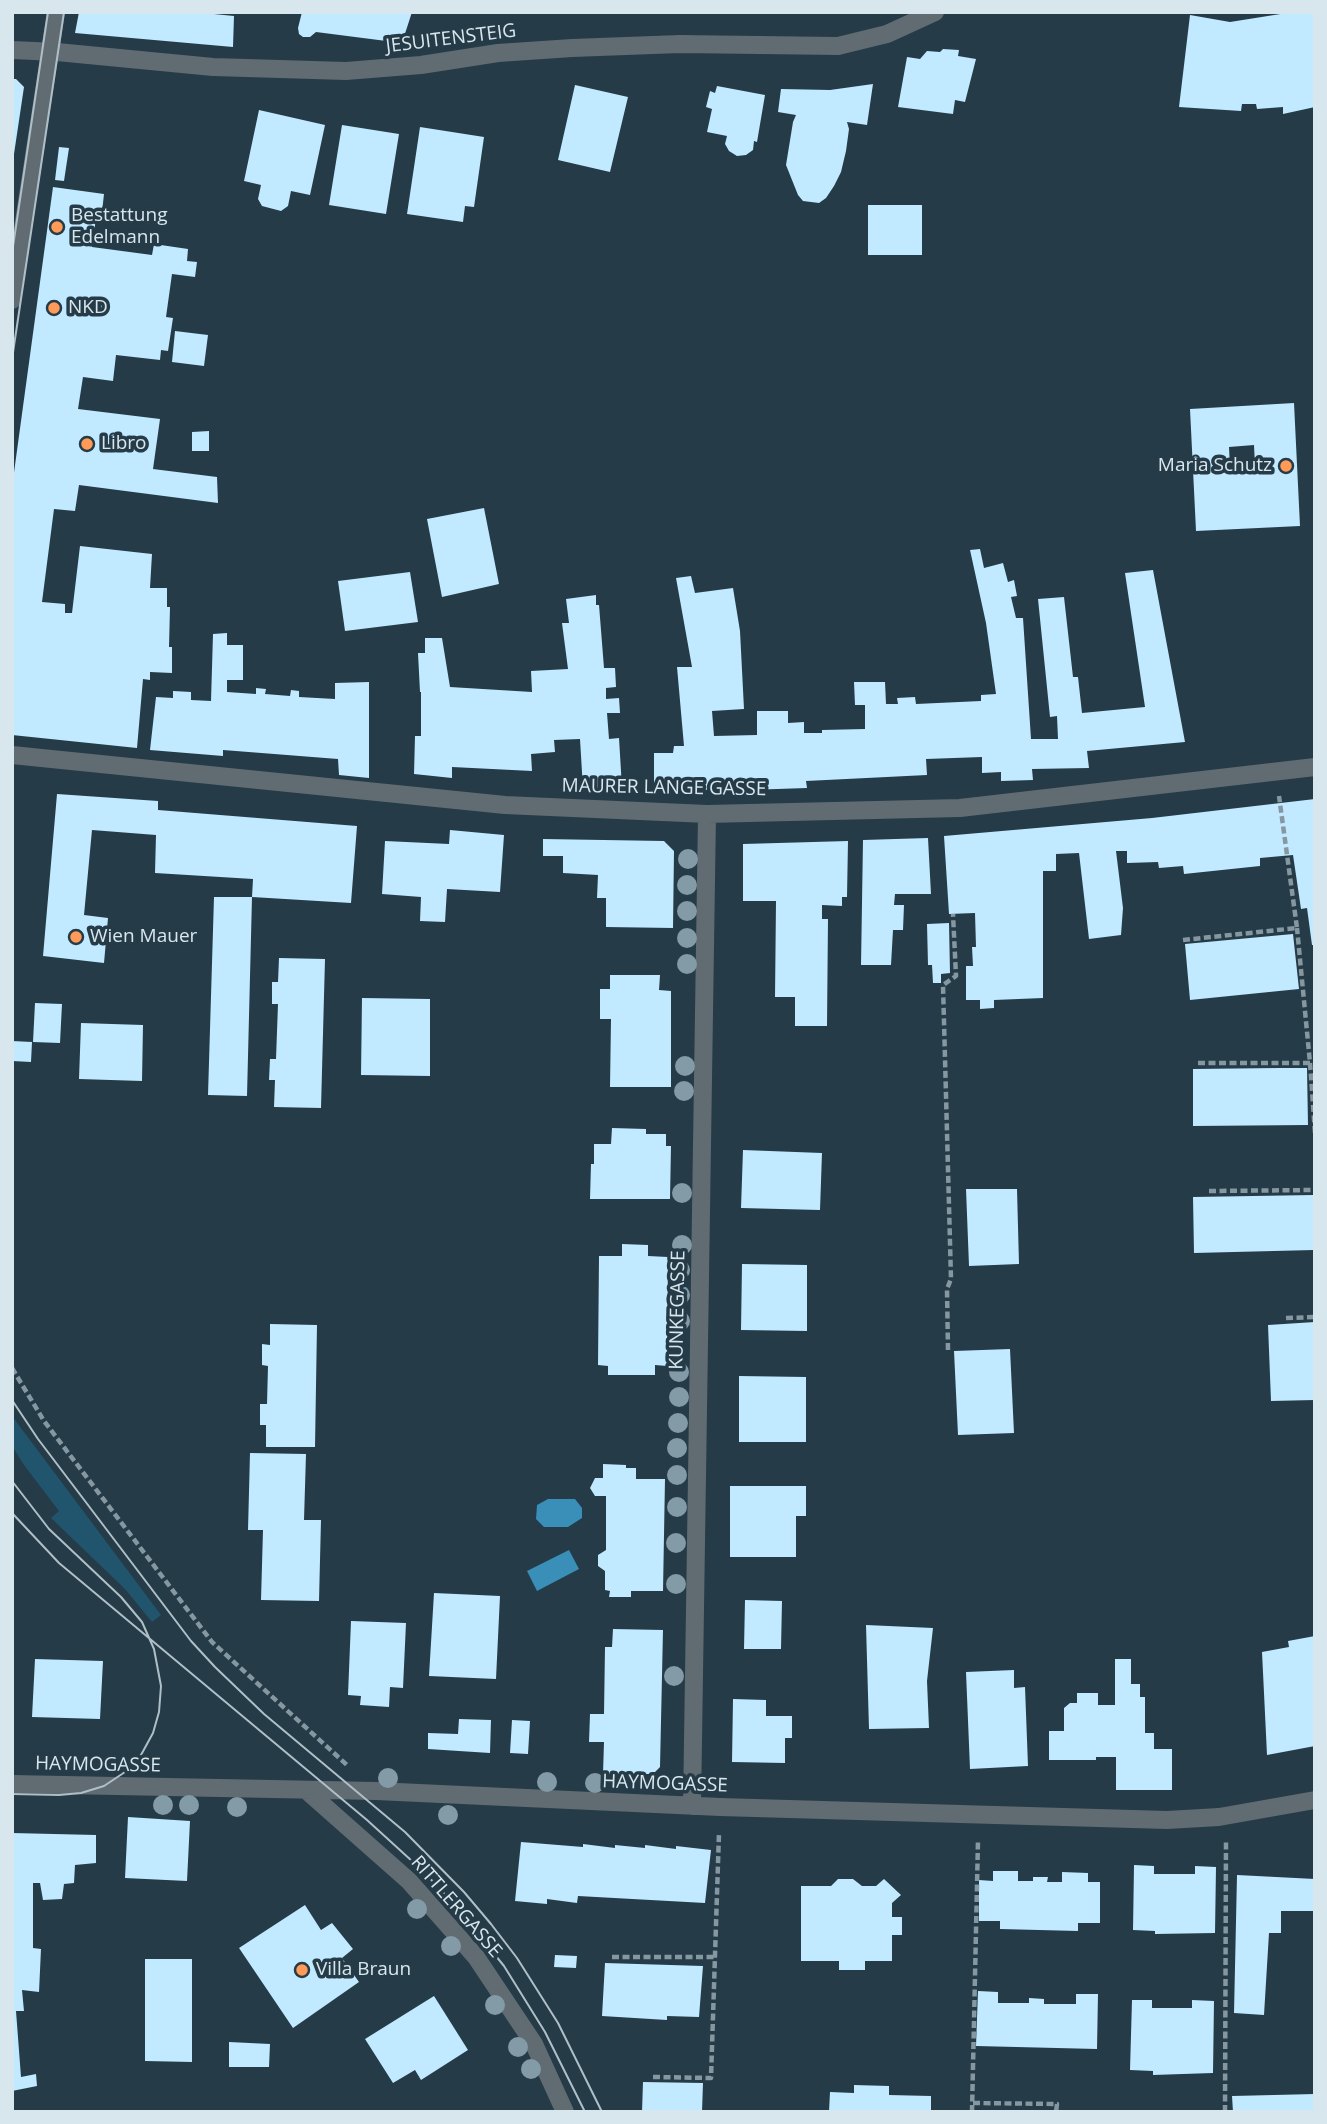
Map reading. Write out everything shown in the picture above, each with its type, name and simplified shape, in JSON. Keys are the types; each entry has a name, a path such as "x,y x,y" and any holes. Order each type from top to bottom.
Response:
{"street":[{"path":"12,300 56,12"},
{"name":"JESUITENSTEIG","path":"12,50 50,51 213,67 346,71 421,65 498,53 572,48 680,44 838,46 887,34 936,12"},
{"name":"MAURER LANGE GASSE","path":"12,755 505,805 707,814 960,807 1315,767"},
{"name":"KUNKEGASSE","path":"692,1806 707,814"},
{"name":"HAYMOGASSE","path":"12,1784 376,1791 692,1806 1167,1820 1227,1815 1315,1800"},
{"name":"RITTLERGASSE","path":"306,1790 408,1881 476,1957 534,2044 565,2112"}],"path":[{"path":"1276,772 1297,928 1315,1133"},
{"path":"948,1350 947,1289 951,1279 943,985 956,976 953,914"},
{"path":"1183,940 1297,928"},
{"path":"1198,1063 1310,1063"},
{"path":"1209,1191 1315,1190"},
{"path":"1286,1318 1315,1317"},
{"path":"12,1368 44,1421 212,1642 376,1791"},
{"path":"653,2077 711,2078 720,1807"},
{"path":"972,2112 978,1815"},
{"path":"1225,2112 1224,1884 1227,1815"},
{"path":"612,1957 715,1957"},
{"path":"972,2103 1057,2104 1056,2112"}],"shaded area":[{"path":"12,1416 161,1615 152,1622 125,1589 51,1518 59,1511 12,1446"},
{"path":"548,1499 575,1499 582,1508 582,1518 568,1527 544,1527 536,1519 537,1505"},
{"path":"569,1550 579,1569 537,1591 527,1571"}],"building":[{"path":"79,12 194,12 234,16 233,47 75,33"},
{"path":"302,12 412,12 402,43 316,32 310,37 303,37 298,28"},
{"path":"1293,12 1315,12 1315,107 1283,114 1283,107 1257,109 1256,104 1242,104 1241,111 1179,107 1190,15 1230,22"},
{"path":"943,49 959,50 958,56 976,59 965,102 955,100 953,114 898,107 907,57 920,59 927,51 940,52"},
{"path":"12,79 16,79 24,87 14,154"},
{"path":"873,84 867,125 847,122 849,129 846,151 834,186 819,203 803,201 786,165 796,115 778,112 781,89 830,90"},
{"path":"575,85 628,97 610,172 558,160"},
{"path":"717,86 765,95 757,142 754,141 753,150 746,155 737,156 729,151 725,144 727,136 707,132 712,109 706,107 710,91 715,93"},
{"path":"259,110 325,125 310,195 291,191 288,206 281,211 262,206 258,199 261,185 244,181"},
{"path":"342,125 399,134 386,214 329,205"},
{"path":"420,127 484,137 474,207 465,206 463,222 407,214"},
{"path":"59,147 69,148 64,181 55,180"},
{"path":"53,187 104,194 102,212 97,211 92,247 152,255 154,244 188,249 187,261 197,262 195,277 172,274 166,317 173,318 168,351 161,350 160,360 116,355 113,381 83,377 78,409 160,419 153,469 217,477 218,503 79,485 75,511 54,509 42,602 65,604 65,613 72,613 80,546 152,554 150,588 167,588 172,673 150,672 150,680 143,679 137,748 12,735 12,487"},
{"path":"868,205 922,205 922,255 868,255"},
{"path":"175,331 208,335 204,366 172,362"},
{"path":"1294,403 1300,526 1196,531 1190,409","holes":["1254,445 1255,466 1230,468 1229,447"]},
{"path":"209,431 209,451 192,451 192,432"},
{"path":"484,508 499,584 442,597 427,519"},
{"path":"980,549 984,568 1003,563 1008,582 1014,580 1017,596 1011,597 1016,618 1023,618 1031,739 1058,739 1057,716 1050,717 1038,599 1064,597 1073,677 1078,677 1082,713 1145,707 1125,573 1153,570 1185,742 1087,751 1089,768 1032,769 1033,780 1001,781 1001,772 982,773 982,757 926,759 927,775 806,781 807,788 717,791 654,786 654,753 673,753 674,746 684,746 677,667 692,667 676,578 691,576 695,593 733,588 740,631 744,709 712,711 714,736 757,735 757,711 788,711 788,723 804,722 804,733 865,729 865,705 855,705 854,682 885,682 886,704 898,704 897,698 915,697 916,704 981,701 981,695 996,694 986,623 970,550"},
{"path":"410,572 418,622 345,631 338,581"},
{"path":"596,595 604,668 615,668 616,687 606,688 606,699 619,698 620,713 607,713 609,739 619,738 622,788 583,789 580,739 554,740 555,752 531,754 532,771 452,767 452,778 414,774 415,736 421,736 418,653 425,653 425,638 442,638 450,687 532,692 531,671 568,669 562,623 569,623 566,599"},
{"path":"227,633 227,645 243,645 243,680 227,680 227,692 256,694 256,688 266,689 265,694 290,696 291,690 299,691 299,697 335,699 335,683 369,682 369,778 339,775 338,759 223,750 223,756 150,750 156,697 173,698 173,691 191,692 191,700 211,701 213,634"},
{"path":"57,794 158,801 158,810 357,826 351,903 252,897 253,879 155,873 156,835 92,830 84,915 108,918 104,963 43,956"},
{"path":"1315,799 1315,945 1312,945 1307,908 1301,909 1293,855 1260,858 1260,866 1184,874 1183,866 1159,868 1158,862 1127,863 1127,851 1116,851 1123,908 1121,935 1089,939 1079,853 1056,854 1056,871 1043,871 1043,998 994,1000 994,1008 980,1009 980,1000 966,1000 966,966 973,966 972,947 976,947 975,913 949,914 944,836 1152,818"},
{"path":"450,830 504,835 500,892 447,889 445,922 420,921 421,897 382,894 385,841 449,844"},
{"path":"928,838 931,894 895,894 894,905 904,905 903,930 893,930 891,965 861,965 863,840"},
{"path":"543,839 664,841 674,851 673,928 606,927 606,898 597,898 598,875 563,873 563,856 543,856"},
{"path":"848,841 847,897 842,897 842,906 822,905 822,919 828,919 827,1026 795,1026 795,997 775,997 776,901 743,901 743,844"},
{"path":"214,897 252,897 247,1096 208,1095"},
{"path":"949,923 950,973 941,974 941,983 933,983 932,965 928,965 927,924"},
{"path":"1293,934 1299,989 1190,1000 1185,944"},
{"path":"279,958 325,959 321,1108 274,1107 275,1080 269,1080 270,1059 276,1059 278,1004 272,1004 272,982 278,982"},
{"path":"610,975 660,975 659,990 671,991 671,1087 610,1087 611,1019 600,1019 600,989 610,989"},
{"path":"362,998 430,999 430,1076 361,1075"},
{"path":"35,1003 62,1004 60,1043 33,1042"},
{"path":"81,1023 143,1025 142,1081 79,1079"},
{"path":"12,1041 32,1042 31,1062 12,1061"},
{"path":"1307,1068 1308,1125 1193,1126 1193,1069"},
{"path":"612,1128 646,1129 646,1134 666,1134 666,1146 671,1146 670,1199 590,1199 594,1144 611,1144"},
{"path":"743,1150 822,1153 820,1210 741,1208"},
{"path":"966,1189 1017,1189 1019,1264 969,1266"},
{"path":"1313,1195 1314,1250 1194,1253 1193,1197"},
{"path":"622,1244 648,1245 648,1256 668,1257 667,1366 655,1365 655,1375 608,1375 608,1366 598,1365 599,1256 622,1256"},
{"path":"742,1264 807,1265 807,1331 741,1330"},
{"path":"1315,1322 1315,1400 1271,1401 1268,1325"},
{"path":"270,1324 317,1325 315,1447 266,1447 266,1425 260,1425 260,1404 267,1404 268,1366 262,1365 262,1344 270,1345"},
{"path":"1010,1349 1014,1433 958,1435 954,1351"},
{"path":"739,1376 806,1377 806,1442 739,1442"},
{"path":"250,1453 306,1454 304,1520 321,1520 319,1601 261,1600 263,1530 248,1530"},
{"path":"603,1464 636,1468 636,1479 665,1479 663,1591 631,1591 631,1597 609,1597 610,1591 605,1590 605,1571 598,1566 598,1555 606,1550 606,1496 595,1496 590,1488 595,1478 603,1478"},
{"path":"730,1486 806,1486 806,1516 796,1516 796,1557 730,1557"},
{"path":"434,1593 500,1596 496,1679 429,1676"},
{"path":"745,1600 782,1601 781,1649 744,1649"},
{"path":"351,1621 406,1623 403,1688 390,1687 389,1707 360,1705 361,1696 348,1695"},
{"path":"866,1625 933,1628 927,1681 929,1728 869,1729"},
{"path":"613,1629 663,1630 660,1767 653,1774 603,1774 604,1742 589,1742 590,1714 604,1714 605,1647 612,1647"},
{"path":"1315,1636 1315,1746 1267,1755 1262,1652 1289,1647 1288,1641"},
{"path":"35,1659 103,1661 100,1719 32,1717"},
{"path":"1115,1659 1131,1659 1131,1684 1140,1684 1140,1697 1145,1697 1145,1733 1154,1733 1154,1749 1172,1749 1172,1790 1116,1790 1116,1757 1096,1757 1096,1760 1049,1760 1049,1731 1064,1731 1064,1708 1070,1703 1077,1703 1077,1693 1098,1693 1098,1705 1115,1705"},
{"path":"1014,1670 1014,1688 1025,1687 1028,1766 970,1769 966,1672"},
{"path":"733,1699 766,1700 766,1716 792,1716 792,1738 785,1738 785,1763 732,1762"},
{"path":"459,1719 491,1720 490,1753 428,1749 428,1733 458,1734"},
{"path":"512,1720 530,1721 528,1754 510,1753"},
{"path":"128,1817 190,1821 187,1881 125,1878"},
{"path":"12,1833 96,1835 96,1863 75,1865 74,1883 64,1884 62,1899 43,1900 40,1883 33,1883 33,1948 41,1949 39,1992 22,1990 24,2011 16,2011 21,2077 36,2074 37,2086 12,2091"},
{"path":"521,1842 615,1848 615,1845 645,1848 645,1845 676,1849 676,1846 711,1850 705,1903 578,1896 577,1903 547,1899 547,1904 515,1901"},
{"path":"1134,1865 1154,1866 1154,1874 1195,1874 1195,1866 1216,1867 1215,1933 1155,1934 1155,1931 1133,1930"},
{"path":"993,1871 1018,1871 1018,1881 1048,1877 1047,1882 1062,1882 1062,1872 1088,1873 1088,1882 1100,1882 1100,1923 1078,1923 1078,1931 1000,1929 1000,1921 979,1921 979,1880 993,1881"},
{"path":"1237,1875 1315,1879 1313,1911 1281,1911 1281,1933 1269,1933 1264,2015 1234,2013"},
{"path":"838,1879 853,1879 862,1886 876,1886 884,1879 901,1895 892,1903 892,1917 902,1917 902,1935 892,1935 892,1961 865,1961 865,1970 839,1970 839,1961 801,1961 801,1886 831,1886"},
{"name":"Villa Braun","path":"305,1905 321,1930 332,1923 353,1949 342,1958 359,1982 293,2028 239,1948"},
{"path":"555,1955 577,1956 576,1968 554,1967"},
{"path":"145,1959 192,1959 192,2062 145,2061"},
{"path":"605,1963 703,1966 699,2017 667,2016 667,2020 602,2016"},
{"path":"978,1991 998,1992 998,2003 1029,2003 1029,1998 1044,1999 1044,2004 1076,2004 1076,1994 1098,1994 1097,2049 976,2046"},
{"path":"434,1996 468,2050 421,2080 415,2070 393,2083 365,2039"},
{"path":"1132,2000 1152,2000 1152,2008 1192,2008 1192,2000 1214,2001 1213,2073 1153,2075 1153,2071 1130,2070"},
{"path":"229,2042 270,2044 269,2067 229,2067"},
{"path":"643,2082 703,2083 702,2112 642,2112"},
{"path":"854,2085 889,2086 889,2095 931,2096 931,2112 829,2112 830,2092 854,2093"},
{"path":"1315,2094 1315,2112 1233,2112 1232,2096"}],"tram line":[{"path":"12,253 48,12"},
{"path":"12,359 64,12"},
{"path":"12,1400 38,1439 191,1641 264,1714 405,1832 464,1892 491,1924 517,1958 558,2023 602,2112"},
{"path":"12,1481 49,1529 121,1597 142,1622 154,1649 161,1686 159,1712 153,1733 141,1755 125,1772 104,1786 81,1793 12,1794"},
{"path":"12,1513 59,1563 367,1820 424,1872 504,1966 545,2032 585,2112"}],"place":[{"name":"Bestattung Edelmann","path":"57,227"},
{"name":"NKD","path":"54,308"},
{"name":"Libro","path":"87,444"},
{"name":"Maria Schutz","path":"1286,466"},
{"name":"Wien Mauer","path":"76,937"},
{"name":"Villa Braun","path":"302,1970"}]}
